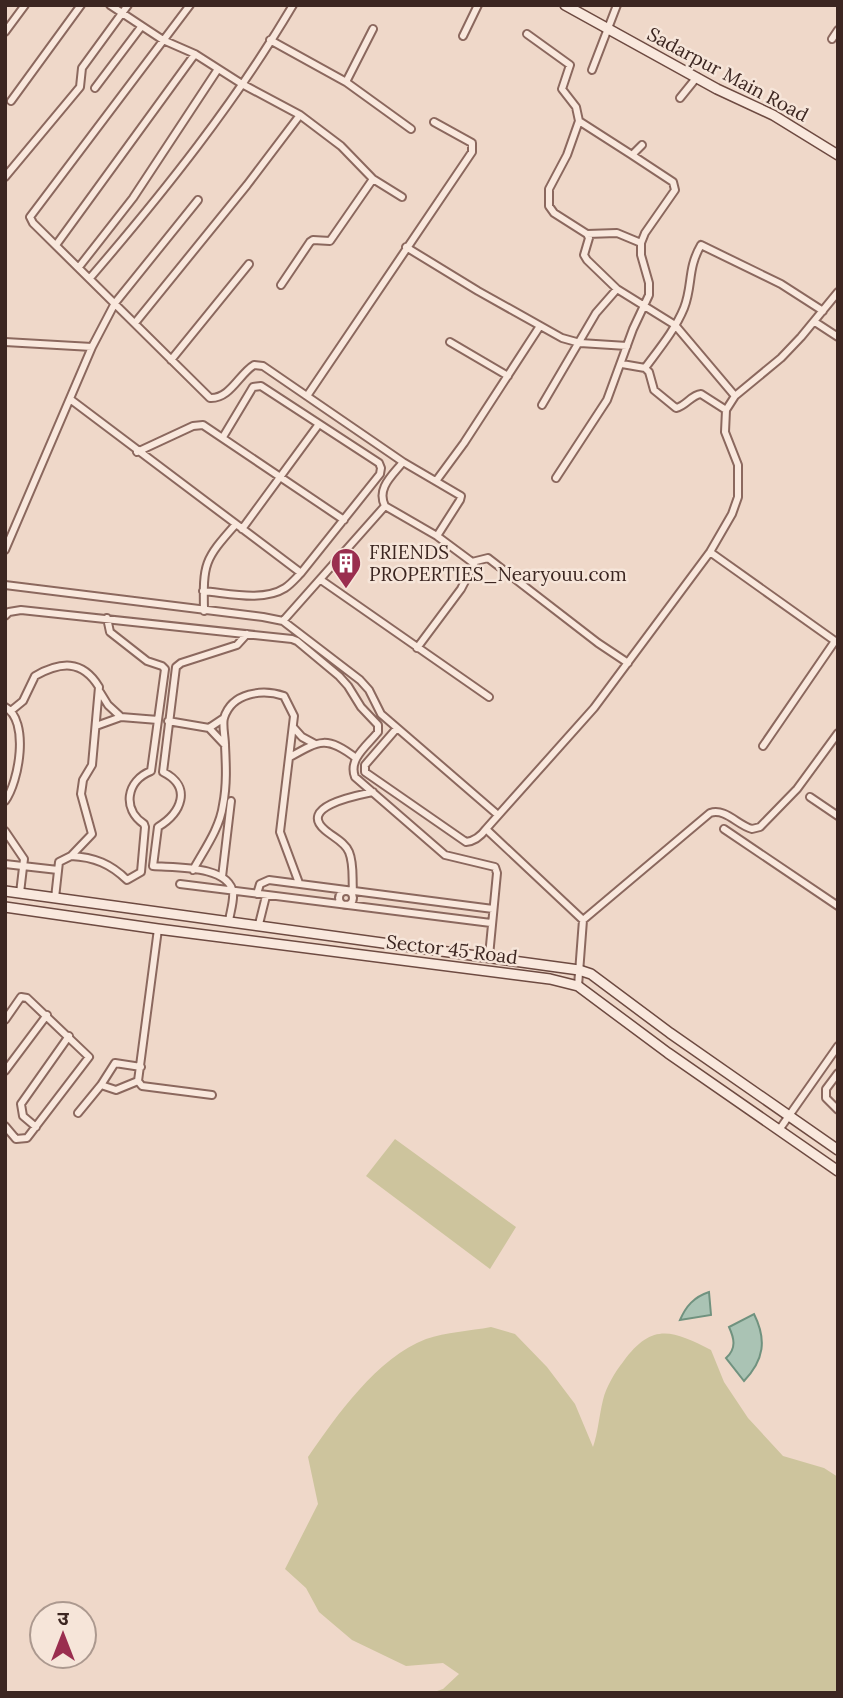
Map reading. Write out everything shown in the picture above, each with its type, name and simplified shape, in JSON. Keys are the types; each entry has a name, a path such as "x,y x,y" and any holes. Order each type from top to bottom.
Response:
{"street":[{"path":"5,32 25,5"},
{"path":"11,101 81,5"},
{"path":"110,5 163,40 195,54 242,84 300,115 341,146 373,179 402,197"},
{"path":"5,177 80,87 82,68 128,5"},
{"path":"190,5 30,217 33,223 210,398 224,395 254,365 263,366 403,462 461,496 437,536"},
{"path":"90,278 169,184 242,84 293,5"},
{"path":"463,36 478,5"},
{"name":"Sadarpur Main Road","path":"565,5 717,89 774,115 838,155"},
{"path":"592,70 617,5"},
{"path":"95,88 141,27"},
{"path":"346,82 373,29"},
{"path":"832,38 838,30"},
{"path":"527,34 570,65 562,89 576,107 579,121 567,155 549,189 549,206 587,234 617,233 641,243"},
{"path":"270,40 346,82 411,129"},
{"path":"56,245 195,54"},
{"path":"79,267 132,198 218,69"},
{"path":"680,98 697,77"},
{"path":"135,323 300,115"},
{"path":"556,478 604,407 622,364 649,295 641,243 675,186 673,182 579,121"},
{"path":"307,396 472,152 472,143 434,122"},
{"path":"632,155 642,145"},
{"path":"281,285 310,242 331,241 373,179"},
{"path":"5,550 92,347 115,303 198,200"},
{"path":"587,234 589,238 583,255 617,289 675,325 735,397"},
{"path":"645,368 675,325 687,298 691,264 701,245 781,284 823,311"},
{"path":"406,247 562,338 580,343 627,346"},
{"path":"171,360 249,264"},
{"path":"542,405 596,313 617,289"},
{"path":"397,728 365,765 365,772 466,842 482,835 557,752 628,663 710,552 732,514 738,496 738,465 725,432 726,411 735,397 781,358 815,322 838,292"},
{"path":"815,322 838,337"},
{"path":"436,481 540,326"},
{"path":"5,342 92,347"},
{"path":"450,342 508,376"},
{"path":"622,364 645,368 649,372 654,390 673,407 680,407 701,394 726,411"},
{"path":"203,591 260,595 286,587 301,573 344,520 380,474 381,468 379,463 261,386 255,385 223,438"},
{"path":"70,399 301,573"},
{"path":"242,529 319,424"},
{"path":"137,452 193,426 203,425 344,520"},
{"path":"403,462 385,485 382,493 385,506 475,562"},
{"path":"283,621 385,506"},
{"path":"204,611 206,564 214,549 236,524"},
{"path":"710,552 835,641 763,746"},
{"path":"417,648 461,589 475,562 488,558 628,663"},
{"path":"321,580 489,697"},
{"path":"5,585 283,621 360,680 369,690 381,714 498,815"},
{"path":"5,616 9,612 21,610 297,641 348,686 379,729 356,758 352,768 355,777 445,855 495,867 497,873 489,956"},
{"path":"71,856 101,861 115,868 127,880 141,872 145,827 135,817 129,799 133,784 151,771 164,667 147,661 110,632 107,618"},
{"path":"229,921 233,892 222,877 212,871 153,866 158,827 176,813 180,795 175,780 163,772 176,667 237,645 247,634"},
{"path":"5,802 16,778 19,723 9,708 23,702 35,676 66,664 79,668 96,682 108,705 121,718"},
{"path":"55,898 59,862 71,856 92,834 81,794 83,779 92,765 100,692"},
{"path":"209,728 223,718 234,702 253,692 272,692 284,696 289,704 294,716 279,832 299,883"},
{"path":"96,726 121,718 158,720"},
{"path":"193,870 214,832 223,808 226,779 223,718"},
{"path":"168,721 209,728 225,745"},
{"path":"293,727 302,737 315,744"},
{"path":"578,986 583,920 710,813 719,811 752,830 760,827 797,789 838,733"},
{"path":"290,757 315,744 333,743 356,758"},
{"path":"345,905 354,898 350,891 352,862 349,850 322,828 319,820 321,811 342,798 373,792"},
{"path":"810,797 838,816"},
{"path":"222,877 231,801"},
{"path":"486,829 583,920"},
{"path":"724,829 838,906"},
{"path":"5,831 23,855 20,893"},
{"path":"5,864 58,870"},
{"path":"257,894 260,884 269,880 493,909"},
{"path":"180,884 491,923"},
{"name":"Sector 45 Road","path":"5,891 579,970 591,974 670,1033 838,1150"},
{"path":"259,924 266,895"},
{"name":"Sector 45 Road","path":"5,907 550,979 578,986 838,1171"},
{"path":"138,1081 158,929"},
{"path":"5,1020 24,996 88,1054 88,1060 27,1138 16,1139 5,1126"},
{"path":"5,1071 47,1015"},
{"path":"36,1127 23,1116 21,1104 69,1036"},
{"path":"779,1130 838,1046"},
{"path":"78,1113 115,1063 141,1067"},
{"path":"838,1073 826,1089 826,1098 838,1110"},
{"path":"101,1085 116,1090 138,1081"},
{"path":"138,1081 142,1086 212,1095"}],"shaded area":[{"path":"395,1139 516,1227 490,1269 366,1176"},
{"path":"709,1292 711,1315 680,1320 691,1303"},
{"path":"754,1314 761,1332 761,1349 756,1365 744,1381 726,1358 734,1343 729,1327"},
{"path":"491,1327 515,1334 547,1367 575,1404 593,1447 604,1395 620,1366 644,1340 653,1335 674,1334 711,1350 724,1382 748,1418 783,1456 824,1468 838,1477 838,1693 431,1693 443,1689 459,1674 443,1663 406,1666 352,1640 319,1612 306,1588 285,1569 318,1504 308,1457 345,1406 391,1360 426,1339"}],"place":[{"name":"FRIENDS PROPERTIES_Nearyouu.com","path":"346,590"}]}
